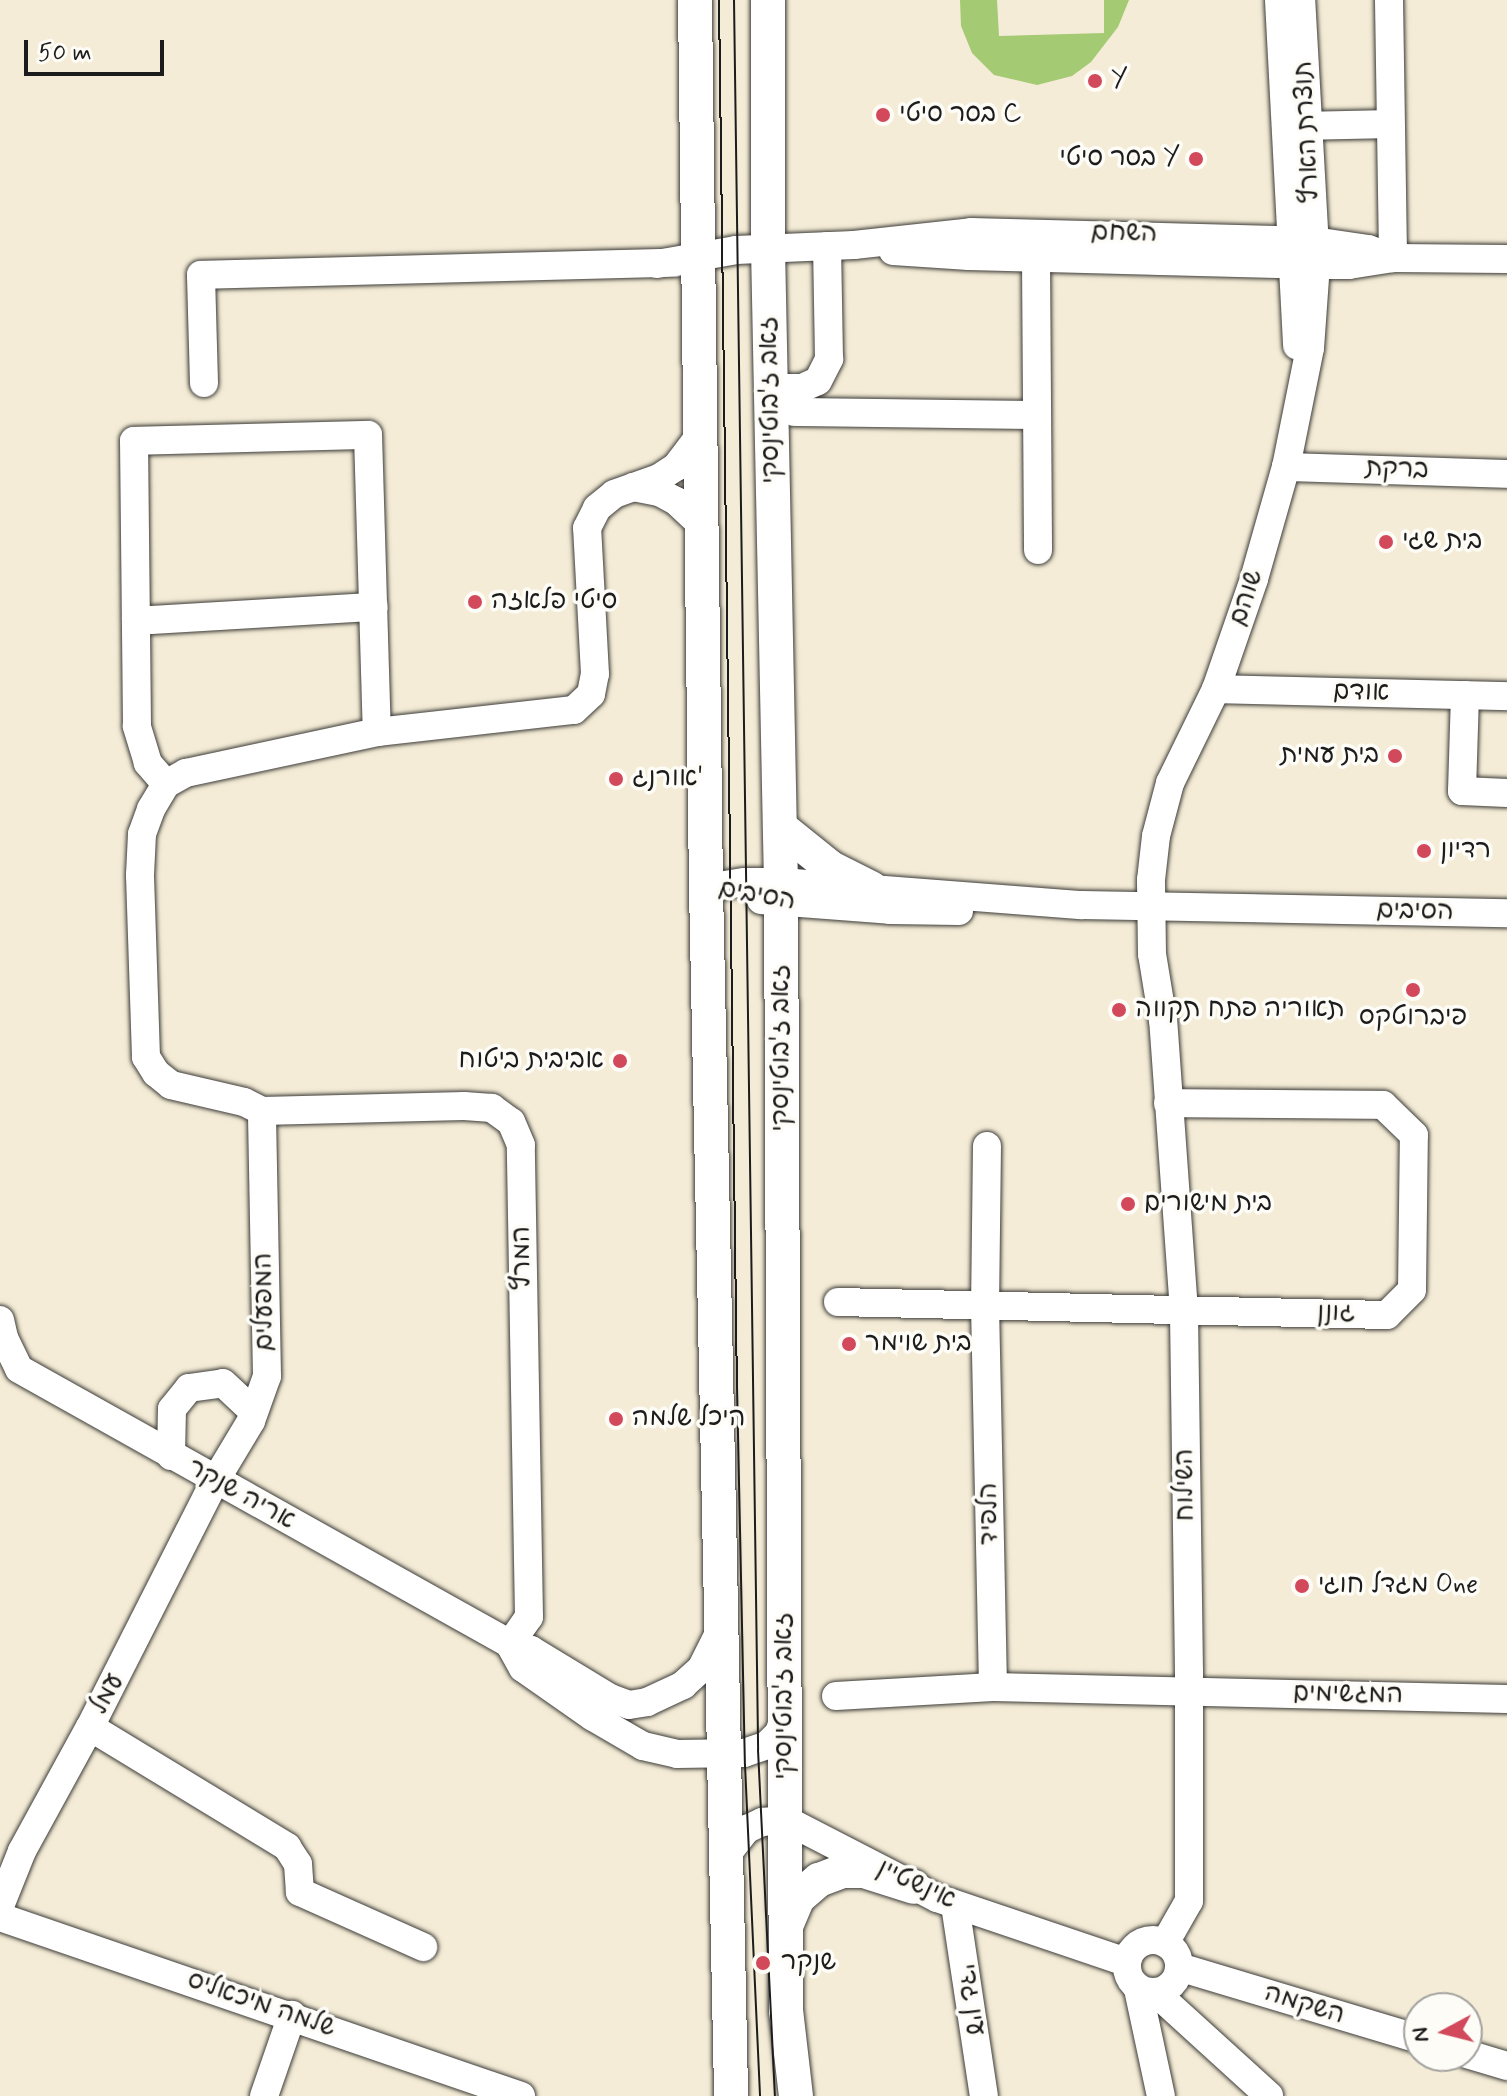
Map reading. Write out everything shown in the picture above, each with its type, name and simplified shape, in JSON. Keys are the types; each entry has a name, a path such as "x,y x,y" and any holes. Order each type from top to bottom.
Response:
{"main road":[{"path":"695,0 706,888 731,2096"},
{"name":"זאב ז'בוטינסקי","path":"768,0 768,248 782,404 780,827 786,2010 796,2096"},
{"path":"780,827 831,868 871,888"},
{"path":"786,1927 798,1898 819,1880 842,1871 864,1871 914,1887"}],"street":[{"name":"תוצרת הארץ","path":"1279,0 1305,126 1304,253"},
{"name":"תוצרת הארץ","path":"1301,0 1294,64 1289,183 1304,253"},
{"path":"1389,0 1393,258"},
{"path":"1305,126 1390,124"},
{"path":"1236,237 1269,219 1289,183"},
{"name":"השחם","path":"836,254 939,233 1120,247 1304,253 1368,249 1393,258 1505,264"},
{"name":"השחם","path":"204,383 201,275 657,264 768,248 836,254 1036,259 1120,247 1236,237 1304,253"},
{"name":"שוהם","path":"1160,907 1153,856 1170,783 1216,689 1266,570 1310,348 1304,253"},
{"path":"836,254 846,279 847,352 829,359 818,381 802,388 782,388 782,404 1037,415"},
{"path":"1036,259 1038,550"},
{"path":"166,784 148,763 141,747 134,441 368,435 377,732"},
{"path":"262,1111 244,1102 171,1085 156,1073 146,1057 140,850 151,809 166,784 213,766 377,732 574,710 591,694 595,674 587,528 597,508 614,494 676,467 699,437"},
{"name":"ברקת","path":"1286,467 1507,474"},
{"path":"633,487 659,492 676,501 701,524"},
{"path":"136,621 374,607"},
{"name":"אודם","path":"1216,689 1507,696"},
{"path":"1465,695 1462,791 1507,793"},
{"name":"הסיבים","path":"706,888 781,892 967,911 1082,905"},
{"name":"הסיבים","path":"781,892 871,888 1082,905 1507,913"},
{"name":"השילוח","path":"1160,907 1152,954 1163,1021 1184,1311 1189,1690 1189,1901 1165,1943"},
{"name":"גונן","path":"838,1302 1387,1315 1412,1290 1414,1135 1383,1105 1168,1103"},
{"name":"המרץ","path":"262,1111 464,1106 492,1108 511,1122 521,1145 529,1617 510,1644"},
{"name":"המפעלים","path":"215,1481 254,1412 267,1376 262,1111"},
{"name":"הלפיד","path":"987,1146 985,1305 993,1687"},
{"name":"אריה שנקר","path":"0,1320 4,1338 19,1369 510,1644 531,1650 610,1698 629,1705 665,1696 701,1669 720,1631"},
{"path":"171,1456 172,1409 189,1388 223,1383 254,1412"},
{"name":"עמל","path":"0,1906 22,1851 90,1727 215,1481"},
{"name":"אריה שנקר","path":"510,1644 523,1668 593,1717 643,1746 677,1754 744,1753 767,1745 779,1733 785,1715"},
{"path":"836,1696 993,1687 1189,1690"},
{"name":"המגשימים","path":"1189,1690 1507,1699"},
{"path":"90,1727 287,1847 298,1864 300,1892 423,1947"},
{"path":"724,1858 747,1829 762,1822 786,1820"},
{"name":"אינשטיין","path":"786,1820 955,1905 1126,1962"},
{"name":"עין גדי","path":"955,1905 984,2096"},
{"name":"שלמה מיכאליס","path":"0,1917 521,2096"},
{"path":"1147,1991 1175,1981 1179,1967 1175,1953 1165,1943 1140,1942 1126,1962 1128,1977 1269,2096"},
{"name":"השקמה","path":"1189,1970 1403,2034"},
{"path":"1147,1991 1161,2096"},
{"path":"264,2096 292,2015"},
{"path":"1483,2059 1507,2066"}],"green space":[{"path":"960,0 997,0 999,36 1104,33 1104,0 1129,0 1118,27 1091,62 1072,76 1037,85 994,75 972,53 961,26"}],"tram line":[{"path":"719,0 737,1387 745,1765 760,2096"},
{"path":"734,0 758,1750 775,2096"}],"place":[{"name":"Y","path":"1095,81"},
{"name":"בסר סיטי C","path":"883,115"},
{"name":"בסר סיטי Y","path":"1196,159"},
{"name":"בית שגי","path":"1386,542"},
{"name":"סיטי פלאזה","path":"475,602"},
{"name":"בית עמית","path":"1395,756"},
{"name":"אורנג'","path":"616,779"},
{"name":"רדיון","path":"1424,851"},
{"name":"פיברוטקס","path":"1413,990"},
{"name":"תאוריה פתח תקווה","path":"1119,1010"},
{"name":"אביבית ביטוח","path":"620,1061"},
{"name":"בית מישורים","path":"1128,1204"},
{"name":"בית שוימר","path":"849,1344"},
{"name":"היכל שלמה","path":"616,1419"},
{"name":"מגדל חוגי One","path":"1302,1586"},
{"name":"שנקר","path":"763,1963"}]}
